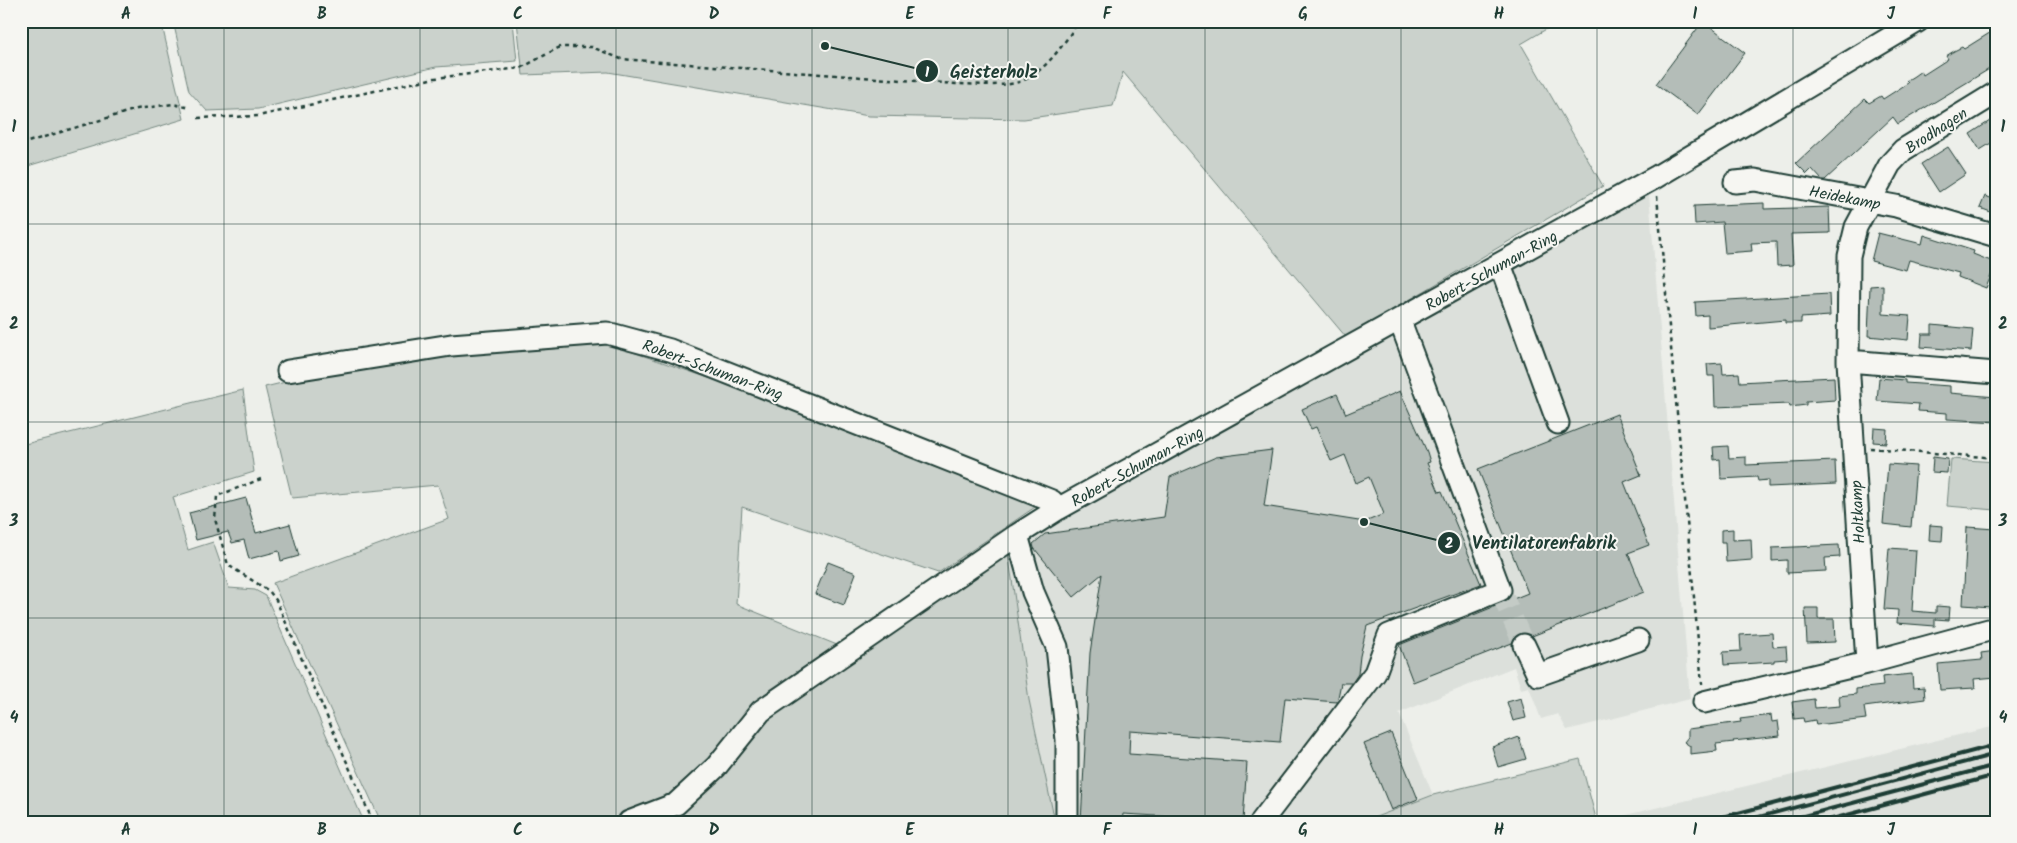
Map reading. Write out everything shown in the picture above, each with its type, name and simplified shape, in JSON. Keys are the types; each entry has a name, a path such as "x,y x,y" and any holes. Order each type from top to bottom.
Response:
{"street":[{"name":"Robert-Schuman-Ring","path":"630,822 676,804 716,767 761,711 1017,535 1058,509 1400,321 1656,177 1918,21"},
{"name":"Brodhagen","path":"1869,201 1890,164 1904,150 1996,92"},
{"name":"Heidekamp","path":"1735,182 1755,180 1896,206 1996,236"},
{"name":"Holtkamp","path":"1866,663 1848,361 1849,256 1856,227 1869,201"},
{"path":"1500,264 1558,423"},
{"path":"1261,822 1375,673 1389,635 1500,590 1400,321"},
{"name":"Robert-Schuman-Ring","path":"288,371 451,345 608,333 679,354 1052,501 1058,509"},
{"path":"1848,361 1996,373"},
{"path":"1017,535 1033,592 1057,647 1068,740 1067,822"},
{"path":"1704,702 1866,663 1996,628"},
{"path":"1524,645 1538,675 1638,640"}],"path":[{"path":"198,118 258,116 435,78 521,68 560,46 592,47 621,60 956,84 1011,84 1034,74 1059,52 1079,21"},
{"path":"21,144 137,109 173,104 190,108"},
{"path":"1656,177 1704,702"},
{"path":"1854,446 1996,458"},
{"path":"261,479 217,496 215,519 228,565 269,591 276,600 373,822"}],"shaded area":[{"path":"21,21 161,21 184,119 21,168"},
{"path":"173,21 513,21 517,61 436,67 258,109 207,111 189,91"},
{"path":"517,21 1560,21 1521,44 1603,186 1346,337 1123,72 1113,106 1024,119 869,116 608,72 523,75"},
{"path":"1649,194 1690,699 1567,730 1558,714 1541,719 1529,687 1521,689 1514,667 1399,713 1433,795 1363,822 1055,822 1029,700 1008,551 1098,493"},
{"path":"606,343 750,392 1041,503 938,573 742,507 736,604 837,645 754,704 711,763 672,796 608,822 381,822 273,583 449,519 438,485 292,498 265,387 294,380 454,353"},
{"path":"243,390 254,472 173,497 188,550 213,542 229,588 255,590 266,596 364,822 21,822 21,445"},
{"path":"1951,459 1996,462 1996,510 1947,506"},
{"path":"1008,551 1029,700 1055,822 654,822 767,715"},
{"path":"1996,726 1996,822 1597,822"},
{"path":"1580,759 1597,822 1363,822 1433,795"}],"building":[{"path":"1703,21 1745,53 1698,115 1656,84"},
{"path":"1996,29 1996,65 1898,124 1893,117 1825,180 1822,180 1812,169 1807,174 1796,163 1865,99 1869,103 1881,96 1883,99 1908,83 1906,81 1921,71 1923,75 1948,59 1946,56 1962,47 1964,49"},
{"path":"1996,117 1996,140 1980,150 1970,134"},
{"path":"1948,147 1966,174 1939,192 1921,164"},
{"path":"1985,196 1996,200 1996,214 1980,208"},
{"path":"1764,203 1764,209 1829,207 1830,233 1791,234 1793,265 1777,266 1776,242 1751,243 1752,251 1725,253 1722,222 1695,224 1694,206"},
{"path":"1878,233 1922,244 1924,235 1974,251 1973,254 1996,263 1986,288 1958,277 1959,273 1909,260 1906,270 1871,261"},
{"path":"1883,285 1883,314 1910,316 1908,340 1868,336 1870,286"},
{"path":"1829,294 1830,316 1801,318 1801,323 1785,323 1785,320 1708,327 1708,315 1696,316 1695,302"},
{"path":"1932,325 1973,329 1971,351 1921,347 1922,334 1932,334"},
{"path":"1722,363 1723,374 1739,373 1740,382 1834,377 1835,400 1806,402 1806,405 1790,407 1789,404 1715,407 1714,376 1708,376 1707,364"},
{"path":"1879,378 1905,380 1905,383 1950,386 1950,393 1996,397 1996,422 1947,419 1947,413 1918,411 1919,404 1877,401"},
{"path":"1400,391 1427,452 1430,462 1427,463 1439,492 1442,491 1481,584 1367,626 1358,674 1352,683 1341,683 1337,702 1285,698 1280,742 1130,731 1129,754 1247,762 1243,821 1123,814 1122,822 1081,822 1090,653 1102,574 1074,597 1034,548 1033,544 1045,534 1164,517 1170,477 1216,457 1272,450 1264,506 1365,522 1384,514 1369,477 1356,483 1345,455 1331,461 1316,427 1311,429 1302,409 1337,394 1346,414"},
{"path":"1617,414 1641,475 1624,482 1649,545 1628,553 1644,592 1532,636 1526,633 1519,634 1514,637 1512,643 1413,682 1399,645 1528,593 1478,469"},
{"path":"1874,428 1887,429 1886,443 1873,442"},
{"path":"1728,446 1729,458 1746,457 1746,465 1835,461 1836,484 1768,487 1768,480 1758,481 1757,477 1721,479 1720,459 1714,460 1713,447"},
{"path":"1933,457 1948,459 1947,473 1932,472"},
{"path":"1888,464 1916,466 1911,527 1883,524"},
{"path":"246,498 256,533 290,524 299,556 281,561 279,551 249,559 244,540 232,543 228,532 196,540 189,513"},
{"path":"1930,525 1943,526 1942,541 1929,540"},
{"path":"1967,527 1995,529 1991,607 1963,605"},
{"path":"1733,529 1733,540 1751,539 1752,560 1726,562 1725,542 1721,542 1721,530"},
{"path":"1839,545 1840,557 1825,558 1826,571 1787,573 1787,560 1772,561 1772,548"},
{"path":"1889,548 1916,550 1912,611 1936,613 1936,606 1950,607 1949,620 1935,619 1935,626 1897,623 1898,610 1884,609"},
{"path":"828,562 856,573 844,605 815,594"},
{"path":"1805,608 1818,608 1818,619 1834,619 1835,642 1807,643"},
{"path":"1772,633 1773,647 1786,646 1787,659 1774,660 1774,662 1724,665 1723,652 1741,651 1740,635"},
{"path":"1996,651 1996,677 1974,679 1975,688 1940,690 1938,664 1982,660 1981,653"},
{"path":"1912,674 1913,688 1924,687 1925,699 1864,707 1866,719 1816,725 1815,720 1804,722 1803,718 1794,719 1792,702 1814,699 1815,708 1840,706 1839,696 1856,694 1856,689 1883,686 1882,677"},
{"path":"1521,698 1526,718 1513,721 1507,702"},
{"path":"1771,715 1772,722 1778,721 1780,736 1716,744 1717,751 1690,754 1690,746 1684,742 1688,737 1688,729 1741,722 1740,719"},
{"path":"1391,733 1418,799 1391,810 1364,744"},
{"path":"1519,737 1526,759 1498,767 1492,747"}],"tunnel":[{"path":"1500,590 1524,645"}],"railway":[{"path":"1704,822 1996,745"},
{"path":"1740,822 1996,754"},
{"path":"1781,822 1996,765"},
{"path":"1821,822 1996,775"}],"place":[{"name":"Geisterholz","path":"825,46"},
{"name":"Ventilatorenfabrik","path":"1364,522"}]}
